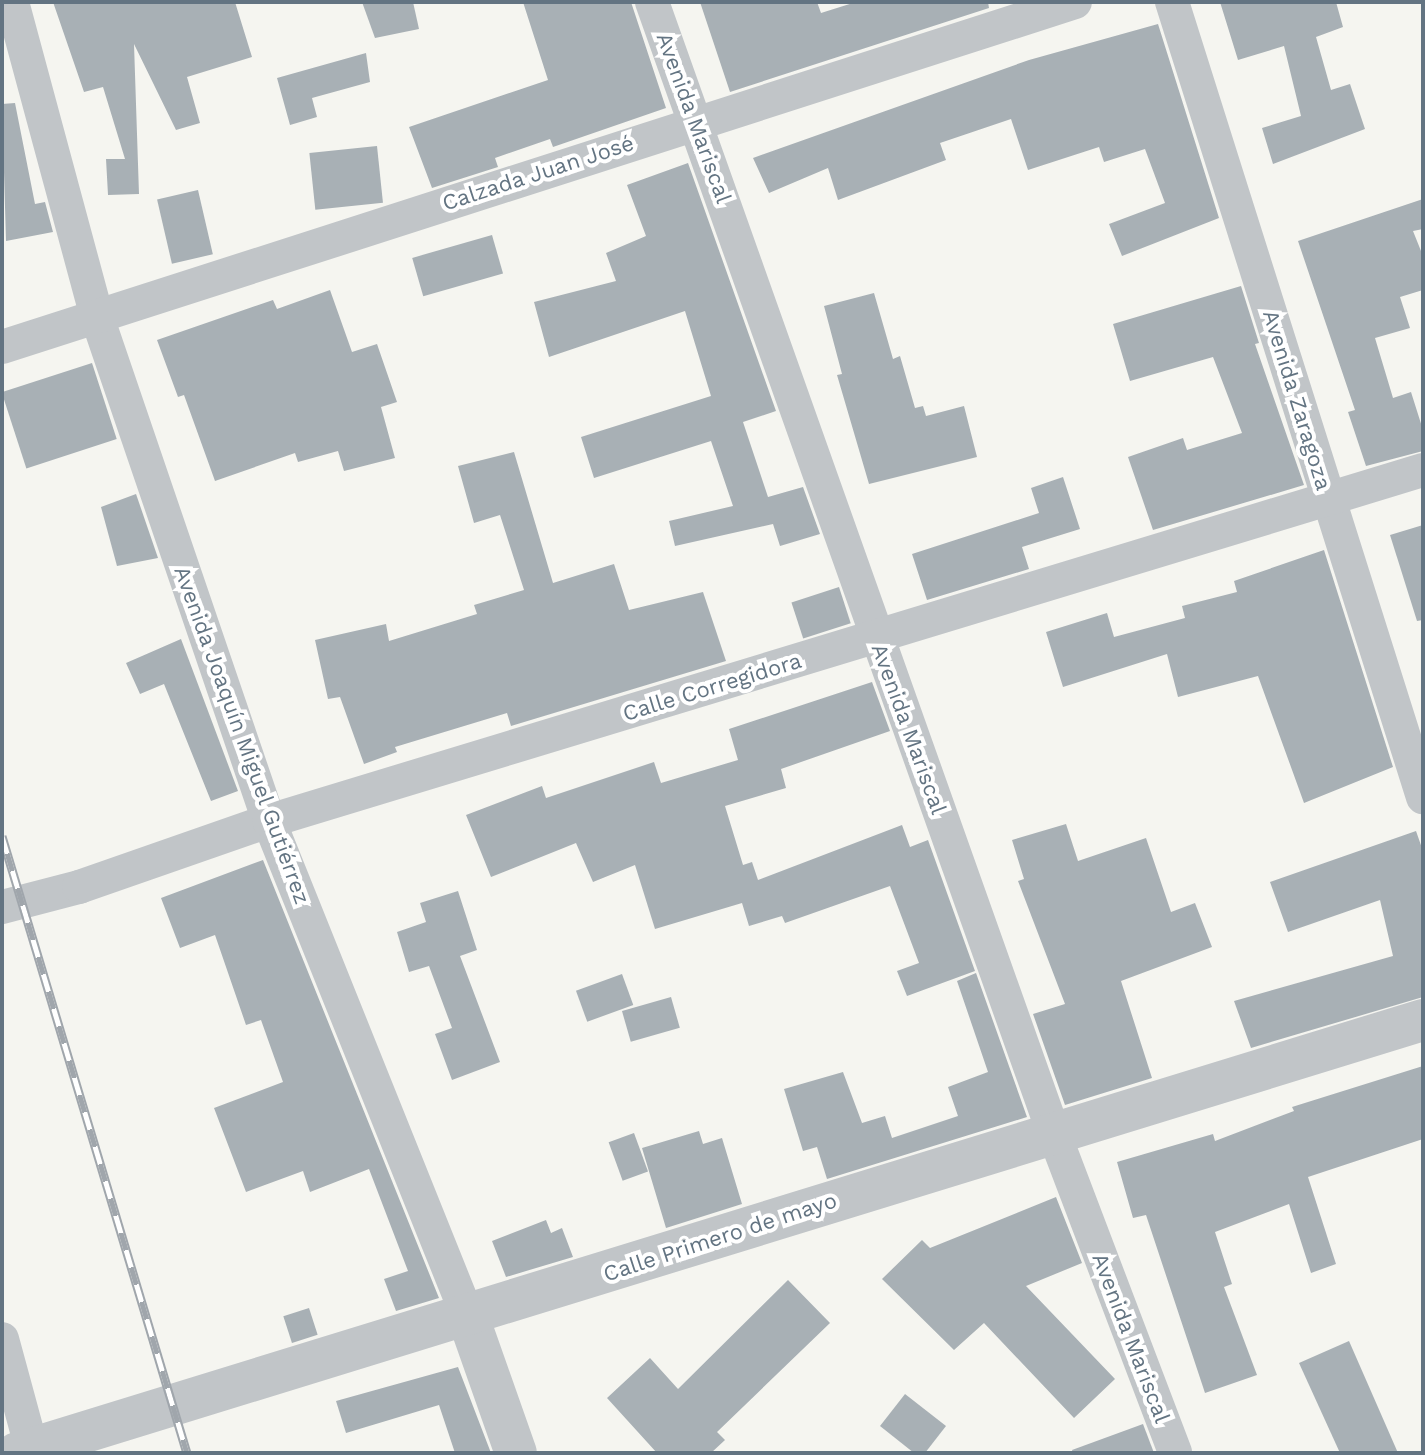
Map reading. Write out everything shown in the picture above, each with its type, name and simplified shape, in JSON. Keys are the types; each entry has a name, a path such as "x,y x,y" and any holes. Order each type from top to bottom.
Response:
{"street":[{"name":"Avenida Joaquín Miguel Gutiérrez","path":"12,2 97,317 269,821 468,1317 516,1453"},
{"name":"Avenida Mariscal","path":"652,2 1053,1131 1175,1453"},
{"name":"Calzada Juan José","path":"2,347 1075,2"},
{"name":"Avenida Zaragoza","path":"1172,2 1423,797"},
{"name":"Calle Corregidora","path":"2,907 79,887 269,821 1423,470"},
{"name":"Calle Primero de mayo","path":"27,1452 468,1317 1053,1131 1423,1020"},
{"path":"2,1339 27,1452"}],"building":[{"path":"53,2 235,2 252,57 187,77 200,123 176,130 134,44 139,194 108,195 106,159 125,159 103,87 84,92"},
{"path":"362,2 413,2 419,29 375,38"},
{"path":"523,2 631,2 666,108 553,147 550,139 495,158 498,167 432,188 409,127 548,80"},
{"path":"700,2 817,2 821,13 856,2 988,2 989,8 730,92"},
{"path":"1220,2 1336,2 1343,27 1316,37 1331,90 1350,84 1365,129 1273,164 1262,128 1301,116 1284,46 1238,60"},
{"path":"1158,24 1219,218 1122,256 1109,224 1165,203 1145,149 1104,162 1099,147 1028,170 1011,119 940,143 946,160 838,200 828,168 769,193 753,158 1029,60"},
{"path":"366,53 370,82 312,98 317,117 290,125 277,78"},
{"path":"15,103 35,204 45,202 53,232 6,241 2,104"},
{"path":"377,146 383,203 315,210 309,153"},
{"path":"688,163 776,411 743,422 768,497 803,487 820,534 780,546 773,524 675,546 669,521 733,506 711,441 594,478 581,437 711,396 685,311 549,357 534,302 616,281 606,253 646,236 627,185"},
{"path":"198,190 213,254 172,264 157,199"},
{"path":"1423,199 1423,229 1413,231 1423,256 1423,290 1400,297 1410,328 1375,338 1393,398 1411,392 1423,430 1423,451 1366,466 1348,412 1355,410 1298,241"},
{"path":"492,235 503,273 423,296 412,258"},
{"path":"1241,286 1259,343 1255,344 1304,485 1153,530 1128,457 1183,438 1187,450 1242,433 1213,357 1130,381 1113,324"},
{"path":"330,290 352,352 377,344 397,402 381,407 395,458 344,471 338,451 298,462 295,453 215,481 184,395 178,397 157,340 273,300 277,309"},
{"path":"874,293 893,359 900,356 915,408 923,406 926,416 964,406 977,457 869,484 837,375 842,374 824,306"},
{"path":"92,363 117,439 26,468 2,392"},
{"path":"514,452 553,583 614,564 629,610 703,592 726,661 511,726 507,713 395,747 397,752 364,764 340,697 328,699 315,640 386,624 389,641 477,614 474,605 524,590 500,515 474,523 458,466"},
{"path":"1063,477 1080,529 1022,547 1029,569 927,600 912,554 1039,513 1031,488"},
{"path":"136,494 158,558 117,566 101,507"},
{"path":"1423,525 1423,620 1417,621 1390,535"},
{"path":"1324,550 1393,767 1304,803 1258,676 1178,697 1167,654 1063,687 1046,632 1107,613 1114,637 1185,618 1182,606 1237,592 1234,581"},
{"path":"839,587 851,623 803,639 791,602"},
{"path":"181,639 238,791 211,801 164,684 140,694 126,663"},
{"path":"872,682 890,731 781,769 786,788 725,806 743,865 752,862 758,880 902,825 910,847 928,840 975,971 907,996 897,971 919,963 890,886 785,923 782,916 749,926 742,903 655,929 635,865 593,882 576,843 491,877 466,815 542,786 546,798 654,762 661,783 738,760 729,729"},
{"path":"1066,824 1078,861 1146,838 1171,912 1195,903 1212,947 1121,981 1152,1078 1065,1105 1033,1014 1065,1004 1018,881 1024,879 1012,840"},
{"path":"1416,831 1423,851 1423,997 1251,1048 1234,1001 1393,956 1380,900 1288,932 1270,882"},
{"path":"263,860 439,1298 396,1311 384,1279 408,1271 369,1169 310,1192 303,1171 246,1192 214,1108 283,1082 261,1020 246,1025 215,935 180,948 161,898"},
{"path":"458,891 477,950 460,956 500,1062 452,1080 435,1034 452,1028 429,966 409,972 397,932 426,922 420,903"},
{"path":"976,973 1027,1117 827,1179 817,1147 803,1151 784,1089 843,1072 862,1123 885,1116 892,1138 958,1116 948,1087 988,1072 957,981"},
{"path":"622,974 633,1005 587,1022 576,991"},
{"path":"671,997 680,1028 631,1042 622,1011"},
{"path":"1423,1066 1423,1139 1308,1177 1336,1264 1311,1273 1289,1204 1215,1232 1232,1284 1224,1287 1257,1375 1205,1393 1146,1215 1133,1218 1117,1162 1213,1134 1215,1141 1294,1111 1292,1107"},
{"path":"699,1131 703,1144 722,1138 742,1204 666,1228 642,1148"},
{"path":"634,1133 648,1172 623,1181 609,1142"},
{"path":"1056,1197 1082,1263 1026,1286 1115,1379 1074,1418 984,1323 954,1350 882,1279 922,1240 930,1248"},
{"path":"546,1220 551,1233 562,1228 573,1257 506,1277 492,1241"},
{"path":"788,1280 830,1323 717,1432 725,1440 711,1453 657,1453 607,1398 650,1358 678,1389"},
{"path":"309,1308 318,1335 292,1343 283,1316"},
{"path":"1349,1341 1398,1453 1340,1453 1299,1363"},
{"path":"458,1367 491,1453 455,1453 439,1405 346,1433 336,1401"},
{"path":"905,1394 946,1426 925,1453 914,1453 880,1426"},
{"path":"1143,1424 1154,1453 1073,1453 1072,1450"}],"railway":[{"path":"2,836 187,1453"}]}
